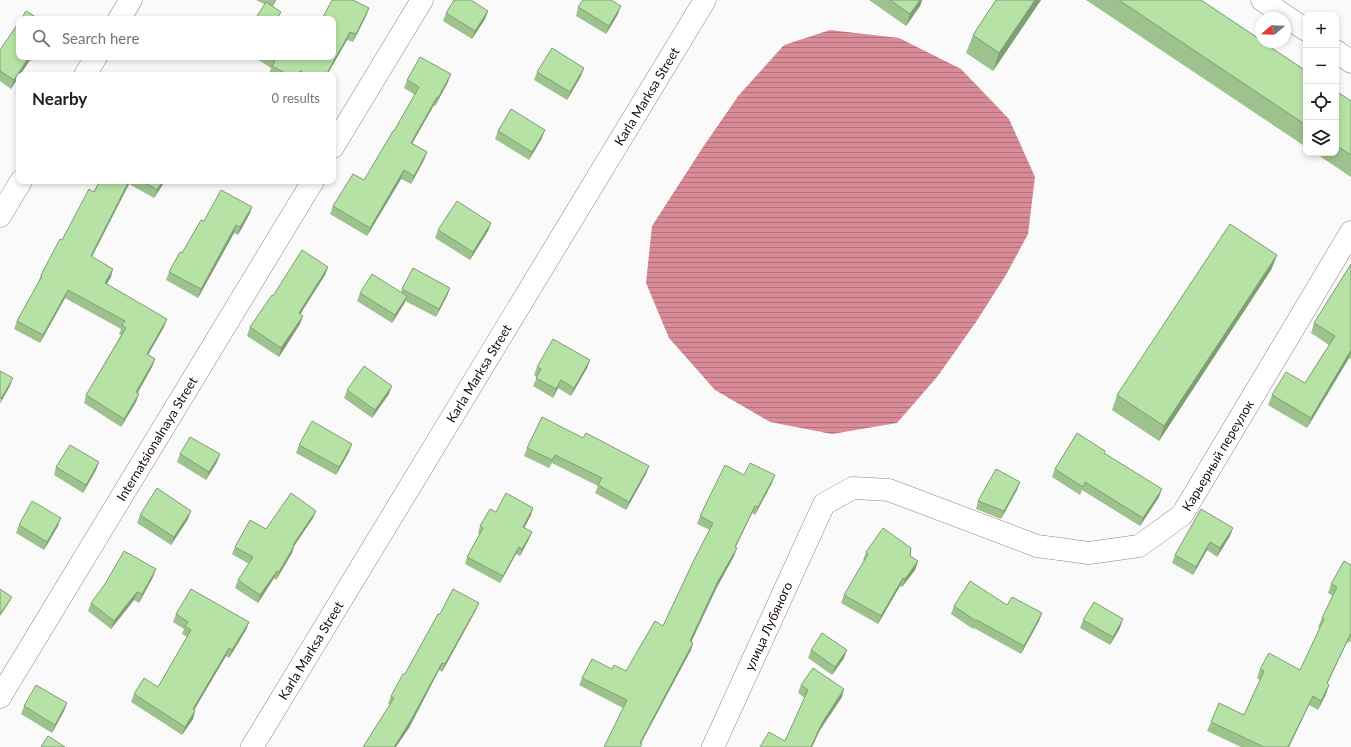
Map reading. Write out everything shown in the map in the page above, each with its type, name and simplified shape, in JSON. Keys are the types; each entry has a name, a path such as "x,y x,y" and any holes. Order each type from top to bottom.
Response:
{"street":[{"path":"121,16 131,0"},
{"path":"336,142 422,0"},
{"name":"Karla Marksa Street","path":"252,747 705,0"},
{"path":"1262,0 1303,28"},
{"path":"1339,53 1351,62"},
{"path":"87,72 94,60"},
{"path":"0,216 19,184"},
{"name":"Internatsionalnaya Street","path":"0,696 311,184"},
{"name":"Карьерный переулок","path":"824,504 853,488 889,490 1037,546 1090,553 1139,546 1182,515 1351,232"},
{"name":"улица Лубяного","path":"713,747 824,504"}],"shaded area":[{"path":"830,30 899,38 961,69 1009,119 1035,177 1028,234 1006,275 976,322 937,377 897,423 832,434 770,422 715,390 669,338 646,283 652,226 703,147 739,95 784,45"}],"building":[{"path":"332,0 353,0 369,8 356,34 350,32 336,57 336,16 324,16"},
{"path":"454,0 471,0 488,11 475,31 446,13"},
{"path":"583,0 611,0 621,6 609,26 578,7"},
{"path":"890,0 920,0 910,14"},
{"path":"996,0 1035,0 999,53 973,35"},
{"path":"1119,0 1201,0 1255,36 1255,48 1272,48 1303,69 1303,123"},
{"path":"266,2 281,12 279,16 257,16"},
{"path":"26,11 34,16 23,16"},
{"path":"16,26 16,60 27,60 19,72 16,72 14,80 0,71 0,50"},
{"path":"552,48 584,68 570,92 537,72"},
{"path":"420,57 451,74 411,143 427,152 414,176 404,170 370,228 333,206 353,174 364,180 394,131 419,87 407,80"},
{"path":"274,60 334,60 328,72 283,72 272,66 275,61"},
{"path":"1339,93 1351,101 1351,155 1339,147"},
{"path":"511,109 545,130 532,152 498,131"},
{"path":"98,184 127,184 91,256 113,269 105,283 167,319 147,354 155,359 136,392 139,394 124,419 86,395 126,328 122,325 125,321 68,290 43,335 17,321 42,276 41,275 60,239 62,240 89,189 94,192"},
{"path":"147,184 161,184 157,190"},
{"path":"221,190 252,207 240,227 236,225 201,289 169,272 201,220 204,221"},
{"path":"457,201 491,223 473,252 438,230"},
{"path":"1230,224 1277,255 1164,426 1117,395"},
{"path":"302,250 328,267 299,313 303,316 281,348 250,327 272,295 273,296"},
{"path":"1351,264 1351,350 1311,418 1272,395 1286,372 1305,383 1335,336 1314,323"},
{"path":"413,268 450,288 439,309 402,289"},
{"path":"372,274 407,296 395,315 360,293"},
{"path":"553,339 590,360 574,388 561,380 556,389 536,378 541,369 537,367"},
{"path":"364,366 392,386 375,410 347,390"},
{"path":"0,371 13,378 1,399 0,398"},
{"path":"542,417 583,438 586,433 649,466 629,502 598,485 602,478 555,455 552,460 527,448"},
{"path":"312,421 352,444 339,467 299,445"},
{"path":"1077,433 1105,451 1104,453 1162,489 1143,518 1085,482 1083,487 1055,469"},
{"path":"190,437 220,454 209,472 180,454"},
{"path":"70,445 99,462 86,485 56,467"},
{"path":"750,463 775,475 758,507 755,506 735,547 737,548 718,581 690,641 693,643 640,743 642,744 640,747 604,747 627,700 582,678 592,659 612,669 614,665 626,671 655,621 663,626 713,523 700,516 725,465 744,475"},
{"path":"996,469 1020,482 1004,511 978,501"},
{"path":"157,488 191,511 174,537 140,515"},
{"path":"291,493 316,511 293,545 294,546 279,572 277,571 260,595 238,580 253,557 235,547 250,520 266,529"},
{"path":"506,493 533,508 523,527 532,532 522,549 519,547 503,576 467,557 483,528 480,526 490,509 496,512"},
{"path":"32,501 61,518 47,542 19,525"},
{"path":"1201,509 1233,528 1220,548 1210,542 1196,567 1175,555"},
{"path":"883,528 911,548 910,556 918,561 905,579 903,578 881,616 844,595 868,554 866,552"},
{"path":"124,551 156,569 142,594 137,592 114,621 91,603 105,584"},
{"path":"1344,561 1351,565 1351,633 1327,683 1329,685 1321,701 1313,696 1288,747 1264,747 1211,722 1219,703 1244,715 1264,671 1260,669 1269,653 1300,670 1337,587 1331,584"},
{"path":"970,581 1007,605 1012,597 1042,613 1024,646 977,620 976,621 954,606"},
{"path":"0,589 12,597 0,614"},
{"path":"191,589 249,622 232,650 229,648 193,709 195,711 185,727 134,694 144,678 158,687 191,630 185,626 188,622 176,614"},
{"path":"453,589 479,603 445,664 442,663 411,720 394,747 363,747 394,698 391,696 403,674 405,674 438,614 440,614"},
{"path":"1094,602 1123,619 1113,637 1083,620"},
{"path":"822,633 847,650 835,667 811,650"},
{"path":"813,668 844,689 822,723 811,747 760,747 769,732 785,741 808,690 801,685"},
{"path":"36,685 67,703 55,725 24,706"},
{"path":"48,736 65,747 41,747"}]}
